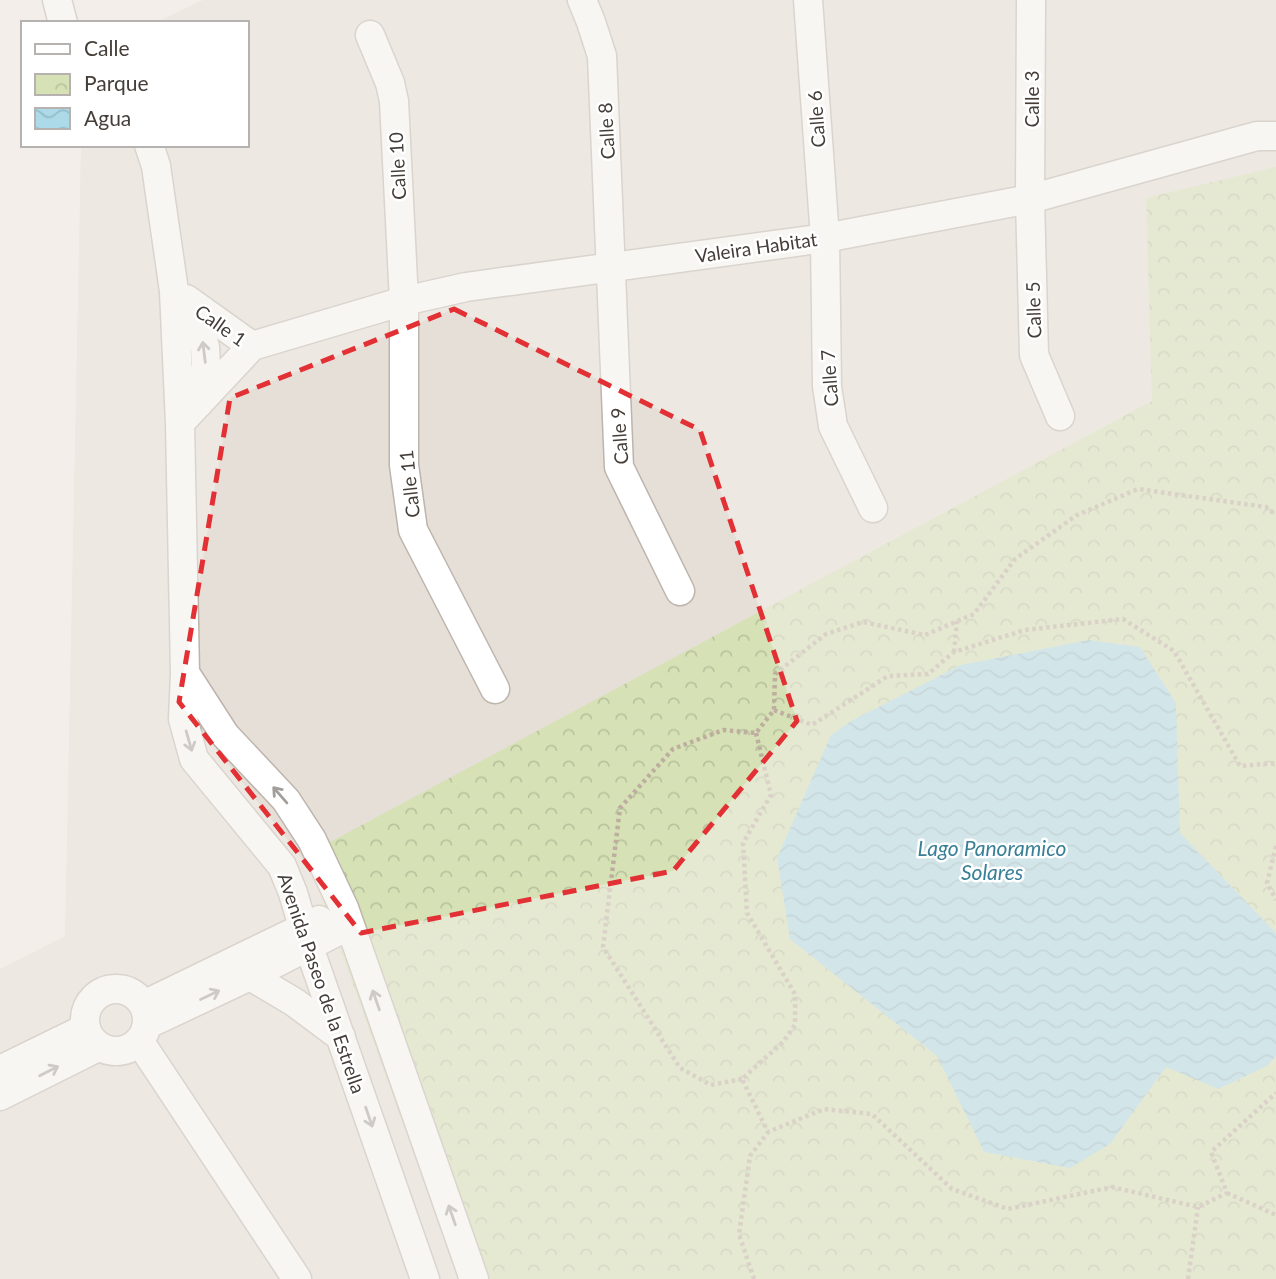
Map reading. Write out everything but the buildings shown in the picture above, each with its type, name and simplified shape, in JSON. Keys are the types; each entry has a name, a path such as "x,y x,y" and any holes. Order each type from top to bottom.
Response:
{"street":[{"path":"57,0 62,21"},
{"name":"Calle 8","path":"582,0 602,56 612,266"},
{"name":"Calle 6","path":"808,0 825,238"},
{"name":"Calle 3","path":"1030,199 1031,0"},
{"name":"Calle 10","path":"370,35 390,83 394,101 404,301"},
{"name":"Valeira Habitat","path":"252,346 404,301 466,287 825,238 1030,199 1270,131"},
{"path":"150,147 156,166 182,296 189,413 185,673"},
{"name":"Calle 5","path":"1030,199 1034,355 1060,416"},
{"name":"Calle 7","path":"825,238 827,386 833,426 873,508"},
{"name":"Calle 9","path":"612,266 619,467 680,591"},
{"name":"Calle 1","path":"182,296 252,346 189,413"},
{"name":"Calle 11","path":"404,301 404,465 413,530 495,689"},
{"name":"Avenida Paseo de la Estrella","path":"185,673 225,735 286,800 312,840 347,916 474,1279"},
{"name":"Avenida Paseo de la Estrella","path":"185,673 183,719 194,759 282,866 425,1279"},
{"path":"0,1070 91,1038 120,1052 144,1023 240,970 347,916"},
{"path":"240,970 294,1002 341,1037"},
{"path":"91,1038 86,1005 103,989 127,989 144,1023 297,1279"},
{"path":"0,1096 91,1038"}],"path":[{"path":"756,733 774,710 775,674 826,634 863,622 925,635 974,614 1015,559 1077,515 1138,489 1266,507 1276,515"},
{"path":"774,710 812,725 888,676 928,674 954,652 1025,630 1123,619 1174,651 1240,766 1276,763"},
{"path":"954,652 957,621"},
{"path":"723,730 756,733 771,795 743,843 747,913 795,994 795,1026 783,1042 742,1079 711,1085 680,1068 603,947 620,808 673,750 723,730"},
{"path":"1276,846 1267,883 1276,900"},
{"path":"742,1079 768,1132"},
{"path":"1276,1093 1211,1152 1227,1193 1276,1215"},
{"path":"754,1279 739,1234 750,1156 768,1132 824,1109 872,1114 952,1189 1008,1209 1112,1187 1198,1208 1227,1193"},
{"path":"1188,1279 1198,1208"}],"highlighted area":[{"path":"454,309 700,430 797,721 673,871 361,933 179,702 230,398"}],"shaded area":[{"path":"203,0 1276,0 1276,1279 0,1279 0,969 65,936 81,147 248,147 248,21 158,21"}],"green space":[{"path":"1276,167 1276,1279 459,1279 306,855 1152,401 1146,198"}],"water":[{"name":"Lago Panoramico Solares","path":"1088,640 1140,647 1176,703 1180,833 1276,933 1276,1056 1267,1066 1218,1089 1166,1067 1110,1144 1070,1168 984,1152 937,1056 790,939 777,858 831,735 851,721 961,665"}]}
